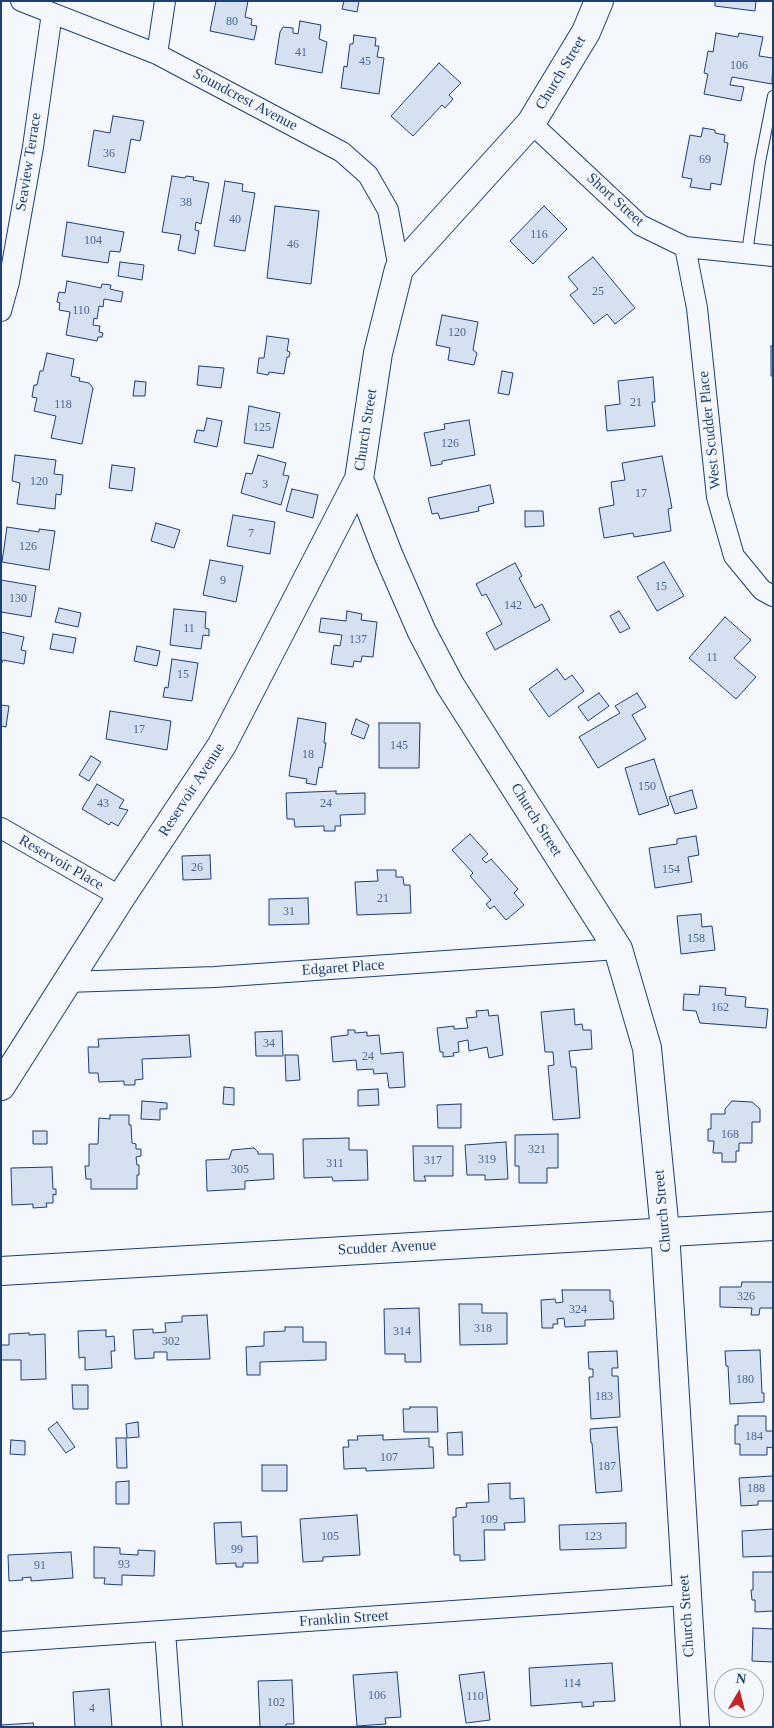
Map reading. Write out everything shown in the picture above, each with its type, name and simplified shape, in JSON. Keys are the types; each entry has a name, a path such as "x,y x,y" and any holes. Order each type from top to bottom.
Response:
{"street":[{"name":"Soundcrest Avenue","path":"21,1 157,54 342,152 368,175 388,210 399,269"},
{"path":"157,54 165,1"},
{"name":"Church Street","path":"599,1 586,32 531,123 399,269 378,353 359,479 388,554 422,632 445,676 618,949 647,1048 665,1231 695,1727"},
{"name":"Seaview Terrace","path":"1,311 9,282 33,147 52,12"},
{"name":"Short Street","path":"531,123 640,225 685,247 773,256"},
{"name":"West Scudder Place","path":"685,247 697,308 717,497 734,556 762,590 773,596"},
{"name":"Reservoir Avenue","path":"1,1086 121,897 222,745 359,479"},
{"name":"Reservoir Place","path":"1,828 121,897"},
{"name":"Edgaret Place","path":"67,982 215,977 618,949"},
{"name":"Scudder Avenue","path":"1,1271 773,1226"},
{"name":"Franklin Street","path":"1,1642 686,1595"},
{"path":"165,1631 172,1727"}],"lane":[{"path":"747,253 760,162 773,96"}],"building":[{"path":"216,1 248,1 245,17 252,19 251,25 257,26 254,40 210,31"},
{"path":"344,1 359,1 357,12 342,9"},
{"path":"715,1 756,1 755,11 715,6"},
{"path":"300,21 321,25 319,39 327,42 322,73 275,64 280,32 283,27 293,28 293,33 298,34"},
{"path":"716,33 738,37 739,33 763,37 759,56 773,58 772,84 732,77 730,85 744,87 741,101 704,94 708,74 704,73 708,51 713,52"},
{"path":"354,35 376,38 375,46 379,46 377,57 384,58 379,94 341,88 344,66 347,67 350,44 353,44"},
{"path":"439,63 461,83 449,95 453,99 445,108 442,105 413,136 391,116"},
{"path":"113,116 144,121 140,141 131,139 125,173 88,166 94,130 110,133"},
{"path":"703,128 715,130 715,133 725,135 724,142 728,143 721,185 711,183 710,190 690,187 692,179 682,177 690,135 701,137"},
{"path":"172,176 194,177 193,180 209,183 201,224 196,222 195,230 199,231 195,254 178,250 181,235 162,232"},
{"path":"225,181 243,184 242,191 255,193 245,251 214,246"},
{"path":"275,206 319,211 311,284 267,278"},
{"path":"544,206 567,229 533,264 510,241"},
{"path":"67,222 124,232 120,252 110,251 108,263 62,256"},
{"path":"593,257 635,308 615,324 607,314 594,324 570,295 578,289 568,277"},
{"path":"120,262 144,265 142,280 118,276"},
{"path":"67,281 101,288 102,284 111,285 110,289 123,292 121,302 104,299 103,307 99,306 97,319 94,318 93,325 100,326 99,332 103,333 102,337 98,337 97,341 66,335 70,312 59,310 60,303 57,302 59,292 65,293"},
{"path":"442,315 478,322 473,350 477,353 474,365 448,360 450,348 436,345"},
{"path":"267,336 289,339 287,351 290,352 289,357 287,357 284,374 269,372 268,375 257,373 259,358 264,358"},
{"path":"771,346 773,346 773,376 771,376"},
{"path":"47,353 74,359 71,376 80,378 79,381 89,383 93,388 82,444 51,438 56,416 34,411 37,398 32,397 34,385 37,385 40,371 43,371"},
{"path":"199,366 224,368 221,388 197,385"},
{"path":"502,371 513,373 509,395 498,393"},
{"path":"653,377 655,402 652,402 655,426 607,431 605,406 620,404 618,381"},
{"path":"135,381 146,382 145,396 133,396"},
{"path":"249,406 280,413 273,448 244,443"},
{"path":"207,418 222,421 217,447 194,442 197,430 204,431"},
{"path":"469,420 475,455 442,461 442,464 431,466 424,433 445,429 444,424"},
{"path":"15,455 56,460 54,474 63,475 61,495 56,494 55,509 17,504 20,483 12,481"},
{"path":"258,455 286,463 283,475 289,476 281,505 241,493 246,473 252,474"},
{"path":"662,456 672,508 668,509 671,531 634,537 633,533 604,538 599,508 614,505 611,482 625,480 622,463"},
{"path":"112,465 135,468 132,491 109,488"},
{"path":"490,485 494,503 478,507 479,511 440,519 438,513 432,514 428,498"},
{"path":"292,489 318,495 313,518 286,511"},
{"path":"525,511 543,511 544,526 525,527"},
{"path":"233,515 275,522 270,554 227,546"},
{"path":"156,523 180,530 174,548 151,541"},
{"path":"7,527 39,532 39,529 55,531 49,570 2,562"},
{"path":"210,560 243,566 236,602 203,595"},
{"path":"664,562 684,596 657,611 637,577"},
{"path":"515,563 522,576 519,578 535,608 542,604 550,620 495,650 486,633 502,624 486,594 482,596 476,584"},
{"path":"1,580 36,586 31,617 1,612"},
{"path":"59,608 81,613 78,627 55,622"},
{"path":"174,609 206,612 205,628 209,629 209,636 203,635 201,649 170,645"},
{"path":"347,611 362,614 361,620 377,622 373,657 362,656 361,662 354,661 353,667 331,664 334,645 340,646 342,635 319,632 321,618 346,621"},
{"path":"619,611 630,628 620,633 610,616"},
{"path":"725,617 751,640 734,658 756,677 736,699 689,658"},
{"path":"1,632 24,637 21,650 26,651 24,664 3,660 1,665"},
{"path":"53,634 76,638 73,653 50,649"},
{"path":"137,646 160,651 157,666 134,661"},
{"path":"172,659 198,663 192,701 163,697 165,687 168,688"},
{"path":"557,669 565,680 572,675 584,691 549,717 529,689"},
{"path":"599,693 609,706 588,721 578,707"},
{"path":"637,693 646,707 632,715 646,739 598,768 579,737 620,713 615,706"},
{"path":"1,705 9,706 6,727 1,726"},
{"path":"110,711 171,721 167,750 106,739"},
{"path":"298,718 326,723 324,743 326,743 322,768 319,767 316,785 306,783 307,779 289,776"},
{"path":"356,719 369,725 364,739 351,734"},
{"path":"379,723 420,723 419,768 379,768"},
{"path":"91,756 101,762 89,781 79,775"},
{"path":"654,759 669,805 639,815 625,768"},
{"path":"97,784 124,800 119,808 128,810 118,826 111,822 109,825 82,809"},
{"path":"692,790 697,808 675,814 669,797"},
{"path":"336,791 336,794 365,793 365,814 340,815 341,826 335,826 335,831 324,831 324,826 295,827 294,819 287,819 286,793"},
{"path":"470,834 488,854 482,859 486,863 491,859 518,889 514,893 524,905 506,920 494,906 490,909 486,904 491,900 470,876 473,873 452,850"},
{"path":"696,836 699,855 688,857 692,882 655,888 649,848 677,844 677,839"},
{"path":"210,855 211,879 183,880 182,856"},
{"path":"377,870 396,870 396,877 403,877 404,885 410,885 411,913 357,915 355,882 378,881"},
{"path":"308,898 309,924 269,925 269,899"},
{"path":"701,914 702,927 712,926 715,950 681,954 677,916"},
{"path":"700,986 726,988 725,995 746,997 745,1007 768,1009 766,1028 700,1023 696,1011 683,1010 684,994 699,995"},
{"path":"574,1009 575,1025 582,1024 583,1030 591,1030 592,1049 569,1051 571,1067 576,1067 580,1118 553,1120 548,1066 554,1065 553,1052 545,1052 541,1012"},
{"path":"488,1010 489,1016 498,1015 503,1055 489,1058 487,1047 469,1051 468,1040 458,1042 459,1052 453,1053 454,1056 443,1057 443,1052 440,1052 437,1028 454,1026 454,1029 468,1028 466,1018 477,1017 476,1011"},
{"path":"348,1030 355,1030 355,1033 367,1032 367,1036 379,1035 381,1054 403,1052 405,1087 389,1088 387,1073 374,1074 373,1069 357,1070 356,1060 333,1062 331,1037 348,1035"},
{"path":"282,1031 283,1056 256,1056 255,1032"},
{"path":"189,1035 191,1057 142,1059 143,1079 135,1080 135,1085 124,1085 124,1081 99,1082 98,1073 89,1073 88,1047 99,1047 98,1039"},
{"path":"285,1055 298,1055 300,1080 286,1081"},
{"path":"224,1087 234,1088 234,1105 223,1104"},
{"path":"378,1089 379,1105 358,1106 358,1090"},
{"path":"142,1101 167,1103 167,1109 160,1109 160,1120 141,1119"},
{"path":"732,1101 752,1102 760,1109 760,1122 752,1122 752,1143 739,1143 739,1151 736,1151 736,1162 722,1162 722,1153 713,1153 714,1141 708,1141 708,1129 711,1129 711,1114 725,1114 725,1109"},
{"path":"461,1104 461,1128 438,1128 437,1105"},
{"path":"110,1115 129,1115 132,1143 136,1144 136,1149 141,1149 141,1156 136,1157 137,1165 139,1165 137,1189 91,1189 91,1179 86,1179 85,1166 89,1166 89,1144 98,1144 99,1118 110,1119"},
{"path":"33,1131 47,1131 47,1144 33,1144"},
{"path":"558,1134 558,1168 547,1168 547,1183 519,1183 519,1166 515,1166 515,1135"},
{"path":"349,1138 349,1150 367,1150 368,1180 333,1181 332,1177 304,1178 303,1139"},
{"path":"506,1142 508,1179 485,1180 485,1175 467,1175 465,1145"},
{"path":"413,1146 453,1146 453,1176 424,1176 426,1181 414,1181"},
{"path":"254,1148 258,1154 273,1154 274,1179 245,1181 245,1189 207,1191 206,1160 229,1159 232,1150"},
{"path":"52,1167 53,1189 56,1189 56,1195 53,1194 53,1203 46,1203 47,1207 33,1208 33,1204 12,1205 11,1168"},
{"path":"742,1282 773,1282 773,1308 760,1308 759,1315 751,1315 752,1308 720,1307 720,1287 741,1287"},
{"path":"562,1290 610,1290 610,1301 613,1301 614,1319 585,1320 585,1326 565,1327 564,1318 557,1319 558,1324 553,1324 553,1328 542,1328 541,1300 555,1299 556,1303 563,1302"},
{"path":"459,1304 482,1304 482,1313 507,1313 507,1344 460,1345"},
{"path":"419,1308 421,1362 405,1362 405,1354 385,1354 384,1309"},
{"path":"207,1315 210,1359 167,1360 167,1352 154,1352 154,1358 135,1359 133,1330 153,1329 153,1333 166,1332 165,1323 182,1322 182,1316"},
{"path":"285,1327 303,1327 303,1342 326,1342 326,1360 260,1362 260,1375 247,1375 246,1347 264,1346 264,1332 285,1331"},
{"path":"106,1330 106,1337 114,1336 115,1351 111,1351 112,1368 85,1370 85,1357 79,1358 78,1331"},
{"path":"29,1333 29,1335 45,1334 46,1379 21,1380 21,1360 1,1360 1,1345 9,1345 9,1334"},
{"path":"760,1350 764,1402 730,1404 728,1366 726,1366 725,1351"},
{"path":"617,1351 618,1368 612,1368 612,1376 618,1376 620,1417 591,1419 589,1377 593,1377 593,1369 589,1369 588,1352"},
{"path":"72,1385 88,1385 88,1409 73,1409"},
{"path":"410,1407 437,1407 438,1432 404,1432 403,1409 410,1409"},
{"path":"738,1416 766,1416 766,1431 773,1431 773,1448 767,1447 767,1455 740,1455 740,1444 735,1444 735,1425 738,1425"},
{"path":"57,1422 75,1447 66,1453 48,1429"},
{"path":"138,1422 139,1437 127,1438 126,1424"},
{"path":"617,1427 622,1491 596,1493 590,1429"},
{"path":"462,1432 463,1455 448,1455 447,1433"},
{"path":"383,1435 383,1440 429,1438 429,1447 433,1447 434,1468 366,1471 366,1468 344,1469 343,1447 349,1447 348,1440 358,1440 357,1436"},
{"path":"116,1438 126,1438 127,1468 117,1468"},
{"path":"11,1440 25,1441 25,1455 10,1454"},
{"path":"262,1465 287,1465 287,1491 262,1491"},
{"path":"773,1476 773,1501 758,1501 758,1505 741,1506 739,1478"},
{"path":"129,1481 129,1504 116,1504 116,1482"},
{"path":"510,1483 510,1499 524,1498 525,1522 504,1523 505,1530 484,1530 485,1560 460,1561 460,1555 454,1555 453,1517 456,1517 456,1508 467,1507 466,1503 489,1502 488,1484"},
{"path":"357,1515 360,1555 323,1557 323,1561 303,1562 300,1519"},
{"path":"241,1522 242,1537 257,1536 258,1563 243,1563 243,1567 236,1567 236,1563 216,1564 214,1523"},
{"path":"626,1523 626,1548 560,1550 559,1525"},
{"path":"773,1529 773,1556 743,1557 742,1531"},
{"path":"94,1547 120,1548 120,1554 138,1555 138,1550 155,1551 154,1576 122,1575 122,1585 104,1584 105,1578 94,1578"},
{"path":"71,1552 73,1578 31,1581 31,1577 22,1578 23,1580 9,1581 8,1555"},
{"path":"753,1572 773,1572 773,1611 755,1612 755,1600 752,1600 751,1590 753,1590"},
{"path":"753,1628 773,1629 773,1662 752,1661"},
{"path":"612,1663 615,1701 593,1702 594,1706 582,1707 582,1702 531,1706 529,1668"},
{"path":"397,1672 401,1717 385,1718 386,1724 357,1726 353,1675"},
{"path":"484,1672 490,1720 466,1723 459,1675"},
{"path":"292,1680 294,1724 286,1724 286,1727 260,1727 258,1681"},
{"path":"109,1689 112,1727 75,1727 73,1692"},
{"path":"33,1723 34,1727 1,1727 1,1725"}]}
